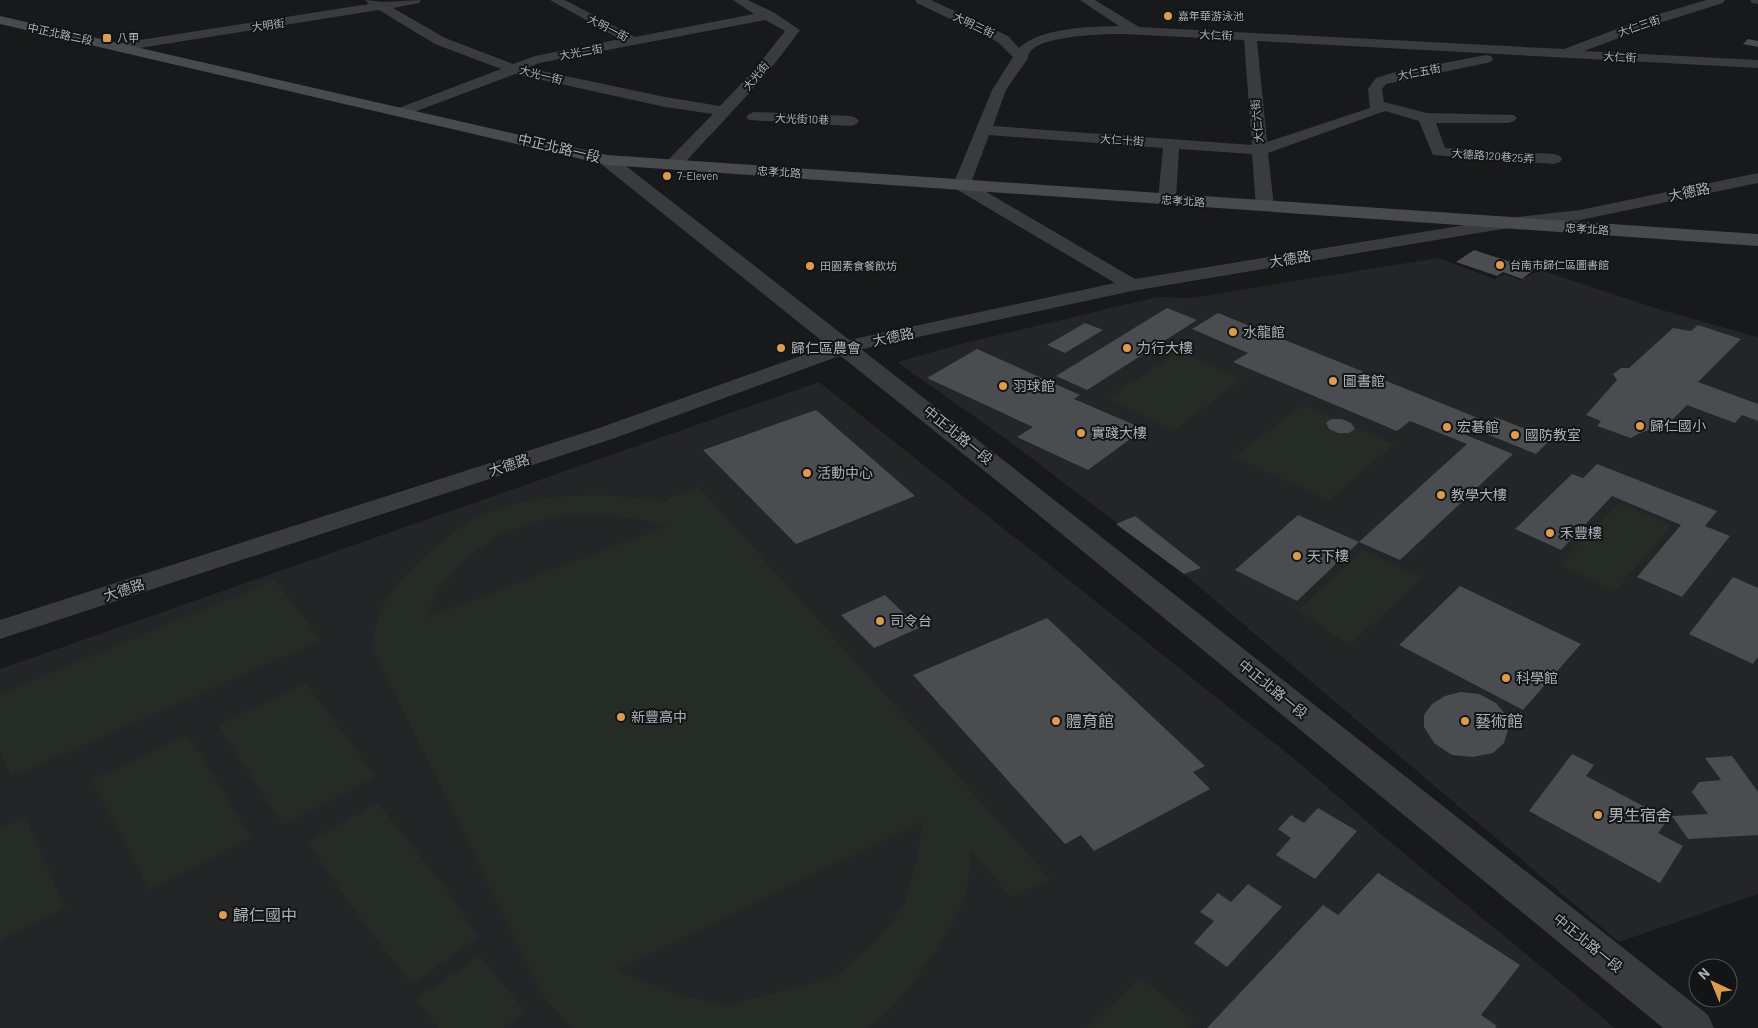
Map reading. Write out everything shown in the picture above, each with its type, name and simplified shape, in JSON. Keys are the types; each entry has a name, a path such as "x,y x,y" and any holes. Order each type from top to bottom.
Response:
{"main road":[{"name":"中正北路二段","path":"0,20 121,47"},
{"name":"中正北路一段","path":"121,47 607,160"},
{"name":"忠孝北路","path":"607,160 1758,240"}],"street":[{"name":"大明街","path":"121,47 377,3 415,0"},
{"name":"大明一街","path":"556,0 635,42"},
{"name":"大光街","path":"673,165 760,72 793,30 739,0"},
{"name":"大明三街","path":"921,0 1003,39 1021,58"},
{"path":"1086,0 1135,30"},
{"name":"大仁三街","path":"1560,54 1651,21 1719,0"},
{"name":"大光一街","path":"377,3 440,41 514,69 665,102 725,111"},
{"name":"大光二街","path":"401,112 535,60 768,16"},
{"name":"大仁街","path":"962,185 999,90 1012,66 1021,58 1024,50 1032,44 1058,36 1096,30 1135,30 1758,64"},
{"name":"大仁六街","path":"1250,37 1265,206"},
{"name":"大仁五街","path":"1376,104 1375,89 1380,81 1522,52"},
{"path":"1260,150 1378,110 1376,104"},
{"path":"1376,104 1426,118 1509,118"},
{"name":"大光街10巷","path":"754,117 851,121"},
{"name":"大德路120巷25弄","path":"1426,118 1439,152 1554,159"},
{"name":"大仁十街","path":"983,130 1260,150"},
{"path":"1167,200 1171,144"},
{"name":"中正北路一段","path":"607,160 847,346 1693,1028"},
{"name":"大德路","path":"0,630 607,433 847,346 1132,285 1508,223 1580,216 1758,178"},
{"path":"962,185 1132,285"}],"shaded area":[{"path":"1438,258 1495,279 1505,274 1520,280 1540,270 1658,309 1758,337 1758,894 1619,942 1184,574 1009,441 897,362 965,343 1157,297 1190,298"},
{"path":"1179,352 1243,379 1173,431 1108,398"},
{"name":"新豐高中","path":"819,382 1303,766 1382,835 1615,1028 0,1028 0,669"},
{"path":"1303,405 1331,417 1326,423 1329,429 1338,433 1358,429 1394,444 1329,500 1234,457"},
{"path":"699,487 1050,879 1011,897 971,851 968,883 963,901 935,952 907,990 878,1019 865,1028 573,1028 545,999 372,647 379,614 394,588 439,544 478,517 508,506 553,497 624,497 668,502 667,499","holes":["603,515 645,520 667,526 426,618 439,588 466,558 496,537 524,525 561,516","923,821 917,860 905,902 879,939 834,977 729,1005 680,996 616,970"]},
{"path":"1619,503 1672,525 1615,591 1559,565"},
{"path":"1364,550 1423,578 1349,645 1298,610"},
{"path":"275,580 321,640 11,777 0,752 0,694"},
{"path":"306,683 376,777 283,825 218,725"},
{"path":"188,735 251,837 149,890 92,780"},
{"path":"378,803 446,889 478,938 412,983 371,933 307,842"},
{"path":"25,817 65,908 0,941 0,829"},
{"path":"480,956 526,1012 503,1028 438,1028 416,999"},
{"path":"1140,978 1195,1021 1188,1028 1087,1028"}],"building":[{"path":"1748,39 1758,41 1758,47 1743,44"},
{"name":"台南市歸仁區圖書館","path":"1474,250 1514,263 1519,259 1539,266 1522,279 1503,272 1497,276 1456,262"},
{"name":"力行大樓","path":"1167,308 1197,320 1087,390 1056,376"},
{"path":"1218,313 1478,418 1461,433 1513,454 1400,560 1359,542 1467,444 1410,421 1397,431 1233,362 1248,353 1192,329"},
{"path":"1085,323 1103,330 1065,353 1047,345"},
{"path":"1698,325 1741,339 1698,382 1758,404 1758,421 1742,415 1735,423 1687,405 1665,427 1642,432 1631,438 1597,426 1601,421 1586,415 1617,380 1613,374 1621,368 1629,368 1673,328 1691,331"},
{"path":"977,349 1080,395 1074,399 1144,429 1088,470 1017,437 1033,427 927,378"},
{"name":"活動中心","path":"816,410 915,496 796,544 703,450"},
{"name":"國防教室","path":"1495,417 1551,439 1536,454 1479,431"},
{"path":"1331,419 1342,419 1351,423 1355,429 1349,433 1338,433 1329,429 1326,423"},
{"name":"禾豐樓","path":"1597,464 1717,511 1705,526 1730,536 1682,597 1637,577 1681,525 1612,496 1561,550 1515,529 1572,474 1583,478"},
{"name":"天下樓","path":"1298,515 1359,542 1297,601 1235,570"},
{"path":"1135,516 1201,568 1184,574 1116,524"},
{"path":"1733,577 1758,588 1758,657 1753,664 1689,634"},
{"name":"科學館","path":"1460,586 1581,644 1523,710 1399,645"},
{"name":"司令台","path":"885,595 919,628 874,648 841,615"},
{"name":"體育館","path":"1047,618 1205,766 1193,772 1210,789 1094,851 1081,835 1065,844 913,675"},
{"name":"藝術館","path":"1461,692 1479,694 1496,703 1506,715 1508,730 1504,743 1493,753 1473,757 1452,755 1434,743 1424,727 1424,715 1432,704 1445,696"},
{"name":"男生宿舍","path":"1572,754 1594,765 1586,776 1668,819 1658,833 1683,846 1660,883 1529,811"},
{"path":"1732,756 1758,792 1758,835 1688,839 1672,816 1708,814 1692,792 1699,782 1721,780 1705,758"},
{"path":"1318,808 1357,831 1315,879 1276,855 1291,838 1278,829 1291,815 1304,823"},
{"path":"1378,873 1520,965 1481,1015 1497,1026 1495,1028 1207,1028 1323,905 1338,915"},
{"path":"1248,884 1282,907 1227,967 1194,943 1214,921 1200,912 1218,893 1231,902"}],"place":[{"name":"嘉年華游泳池","path":"1168,16"},
{"name":"八甲","path":"107,38"},
{"name":"7-Eleven","path":"667,176"},
{"name":"台南市歸仁區圖書館","path":"1500,265"},
{"name":"田園素食餐飲坊","path":"810,266"},
{"name":"水龍館","path":"1233,332"},
{"name":"歸仁區農會","path":"781,348"},
{"name":"力行大樓","path":"1127,348"},
{"name":"圖書館","path":"1333,381"},
{"name":"羽球館","path":"1003,386"},
{"name":"歸仁國小","path":"1640,426"},
{"name":"宏碁館","path":"1447,427"},
{"name":"實踐大樓","path":"1081,433"},
{"name":"國防教室","path":"1515,435"},
{"name":"活動中心","path":"807,473"},
{"name":"教學大樓","path":"1441,495"},
{"name":"禾豐樓","path":"1550,533"},
{"name":"天下樓","path":"1297,556"},
{"name":"司令台","path":"880,621"},
{"name":"科學館","path":"1506,678"},
{"name":"新豐高中","path":"621,717"},
{"name":"體育館","path":"1056,721"},
{"name":"藝術館","path":"1465,721"},
{"name":"男生宿舍","path":"1598,815"},
{"name":"歸仁國中","path":"223,915"}]}
